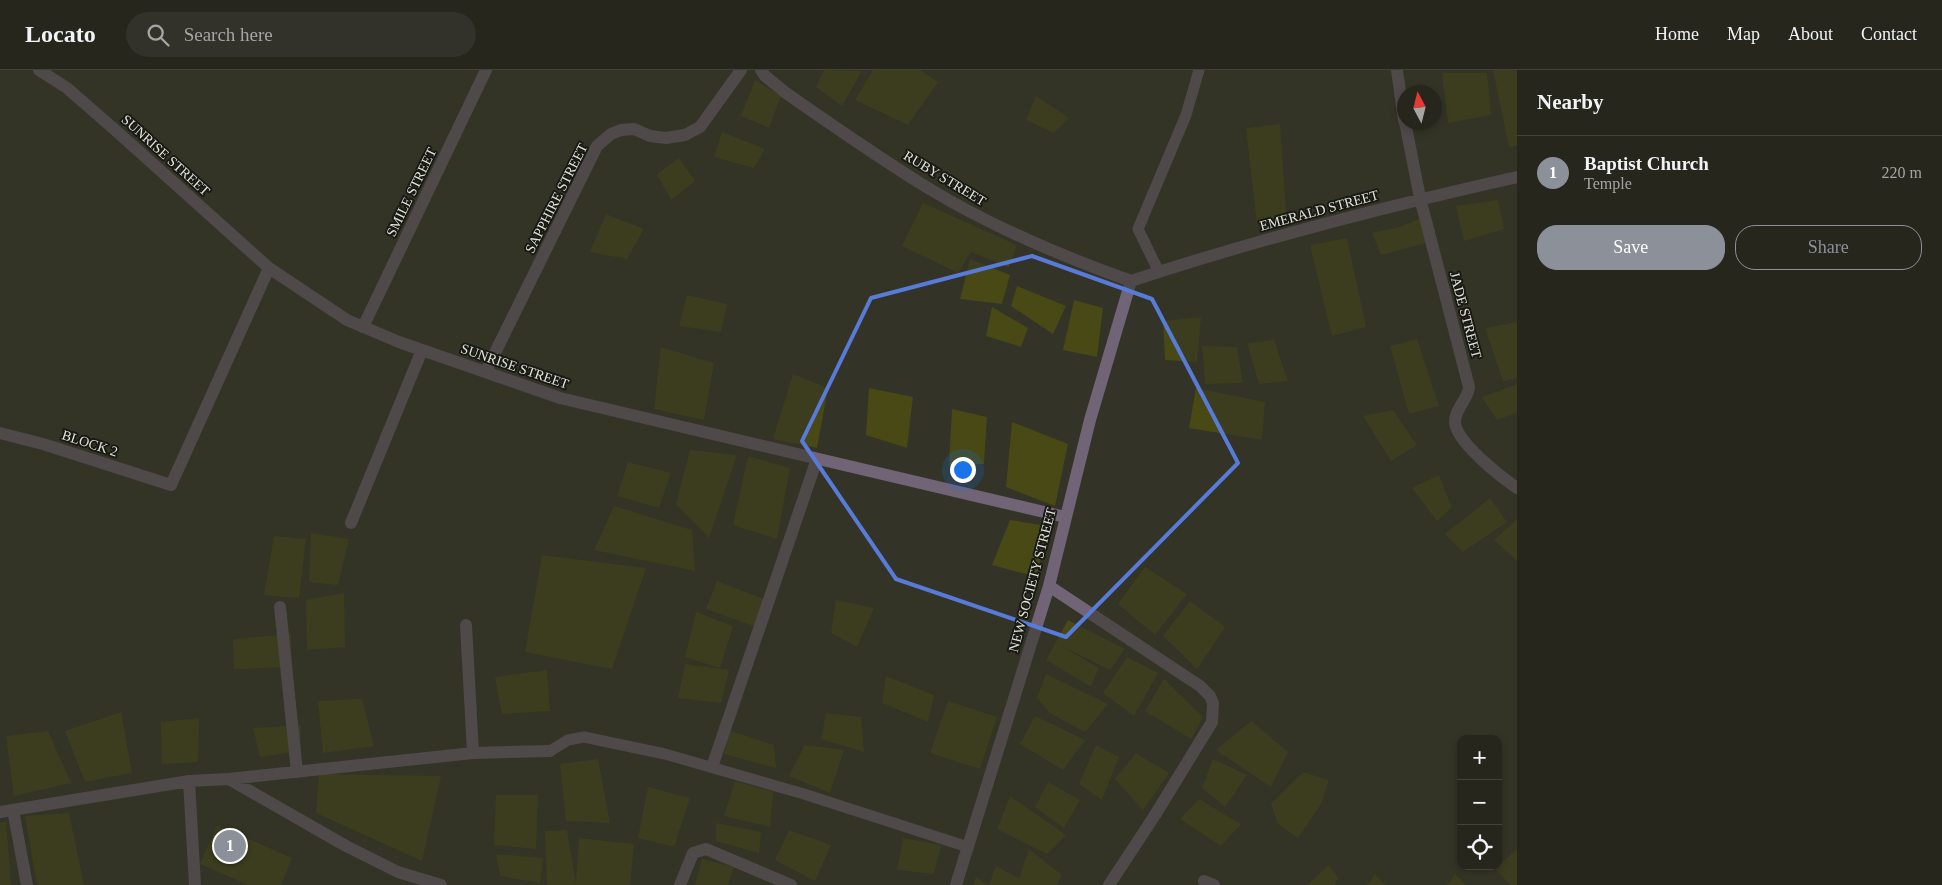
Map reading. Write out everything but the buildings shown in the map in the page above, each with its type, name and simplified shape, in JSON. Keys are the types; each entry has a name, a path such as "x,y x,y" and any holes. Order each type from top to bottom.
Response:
{"street":[{"name":"SUNRISE STREET","path":"39,70 67,88 114,128 269,268 347,320 422,350 560,398 1065,517"},
{"name":"SMILE STREET","path":"363,326 486,70"},
{"name":"SAPPHIRE STREET","path":"486,371 597,146 611,134 621,130 634,130 650,136 666,138 685,135 700,127 740,70"},
{"name":"RUBY STREET","path":"761,70 764,76 786,93 928,188 1009,232 1077,262 1131,281"},
{"name":"JADE STREET","path":"1397,70 1399,85"},
{"name":"JADE STREET","path":"1407,130 1420,198 1469,387 1468,395 1456,413 1455,423 1467,444 1499,476 1517,488"},
{"name":"EMERALD STREET","path":"1131,281 1232,248 1420,198 1517,177"},
{"name":"BLOCK 2","path":"0,433 43,444 171,485 269,268"},
{"name":"NEW SOCIETY STREET","path":"956,885 1049,586 1065,517 1131,281"},
{"path":"350,523 422,350"},
{"path":"712,766 817,459"},
{"path":"1049,586 1200,686 1210,696 1213,703 1212,722 1109,885"},
{"path":"280,607 297,772"},
{"path":"466,625 474,753"},
{"path":"0,812 189,781 229,779 474,753 550,750"},
{"path":"229,779 346,846 398,872 441,885"},
{"path":"189,781 195,885"},
{"path":"13,810 27,885"},
{"path":"680,885 693,853 706,849 790,885"}],"lane":[{"path":"1159,272 1138,229 1186,115 1199,70"},
{"path":"550,750 568,740 584,737 712,766 968,847"}],"highlighted area":[{"path":"1032,256 1152,299 1238,463 1066,637 896,579 802,441 871,298"}],"place":[{"name":"Baptist Church","path":"230,846"}]}
